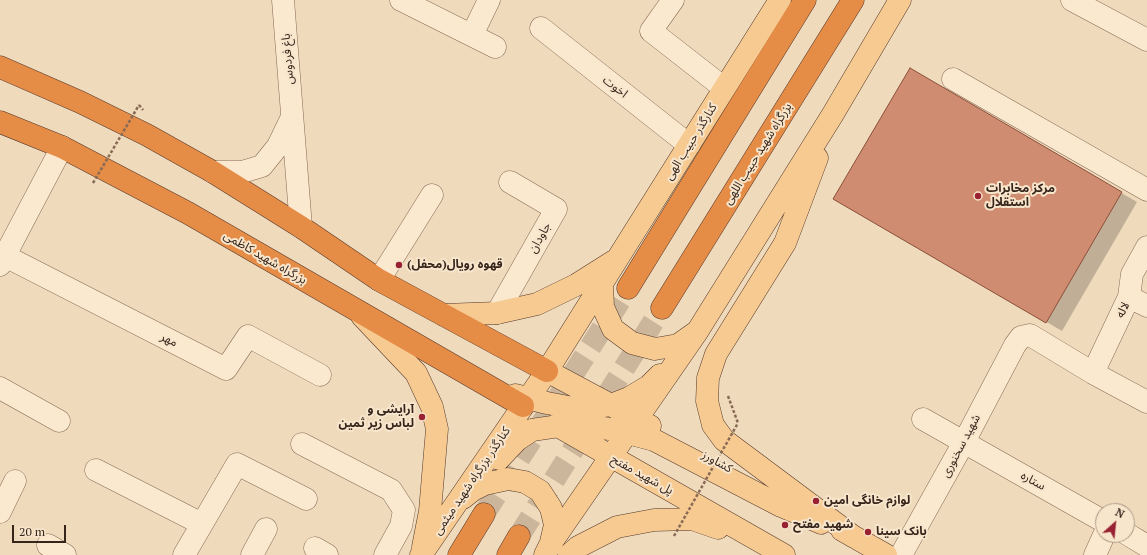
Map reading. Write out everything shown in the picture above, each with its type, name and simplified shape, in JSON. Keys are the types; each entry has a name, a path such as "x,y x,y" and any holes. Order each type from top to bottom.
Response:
{"highway":[{"path":"628,288 805,0"},
{"name":"بزرگراه شهید حبیب اللهی","path":"662,308 853,0"},
{"path":"0,67 80,102 147,135 213,172 301,227 379,280 547,371"},
{"name":"بزرگراه شهید کاظمی","path":"0,122 62,147 188,213 462,371 525,402"},
{"path":"459,555 484,514"},
{"path":"508,555 519,536"}],"main road":[{"name":"کنارگذر حبیب الهی","path":"547,371 780,0"},
{"path":"548,549 697,332 833,114 900,0"},
{"path":"833,114 785,242 716,354 708,378 707,401 713,425 724,440 854,537"},
{"path":"444,315 497,314 537,304 576,285 618,258"},
{"path":"602,284 603,307 613,329 632,343 655,349 678,345 697,332"},
{"path":"358,312 416,373 432,407 437,430 430,511 421,555"},
{"path":"525,402 579,408 611,406 629,398 649,386 672,364 697,332"},
{"name":"کشاورز","path":"547,371 611,406 633,426 854,537 886,555"},
{"name":"کنارگذر بزرگراه شهید میثمی","path":"421,555 547,371"},
{"name":"پل شهید مفتح","path":"525,402 556,426 763,543"},
{"path":"456,504 517,440 532,430 556,426 633,426"},
{"path":"456,504 473,490 485,484 508,479 525,482 540,491 551,508 555,525 548,549"},
{"path":"569,555 578,547 617,527 654,520 692,519 763,543 784,555"}],"street":[{"name":"باغ فردوس","path":"283,0 301,227"},
{"path":"401,0 495,47"},
{"path":"472,35 489,0"},
{"path":"672,0 651,31 724,88"},
{"path":"1072,0 1147,40"},
{"name":"اخوت","path":"542,28 689,145"},
{"path":"953,79 1147,190"},
{"path":"213,172 242,172 262,166 278,146 292,118"},
{"path":"4,250 62,147"},
{"name":"جاودان","path":"497,314 556,209 510,182"},
{"path":"379,280 432,195"},
{"name":"لاله","path":"1093,373 1138,301 1132,274 1147,247"},
{"name":"مهر","path":"4,250 226,369 248,336 320,375"},
{"name":"شهید سخنوری","path":"901,555 964,442 1015,345 1021,338 1030,335 1093,373"},
{"path":"1093,373 1147,402"},
{"path":"0,388 59,421"},
{"name":"ستاره","path":"923,419 1095,516"},
{"path":"302,444 391,490 404,510 401,526 385,555"},
{"path":"184,555 237,464 306,499"},
{"path":"96,470 202,524"},
{"path":"0,512 15,481"},
{"path":"252,555 266,529"},
{"path":"1135,539 1147,546"},
{"path":"1095,555 1100,543"}],"path":[{"path":"94,183 139,106"},
{"path":"674,536 738,423 728,395"}],"building":[{"name":"مرکز مخابرات استقلال","path":"910,68 1122,192 1046,323 833,199"}],"tunnel":[{"path":"484,514 628,288"},
{"path":"519,536 662,308"}],"place":[{"name":"مرکز مخابرات استقلال","path":"978,196"},
{"name":"قهوه رویال(محفل)","path":"399,265"},
{"name":"آرایشی و لباس زیر ثمین","path":"422,417"},
{"name":"لوازم خانگی امین","path":"816,501"},
{"name":"شهید مفتح","path":"785,525"},
{"name":"بانک سینا","path":"868,532"}]}
